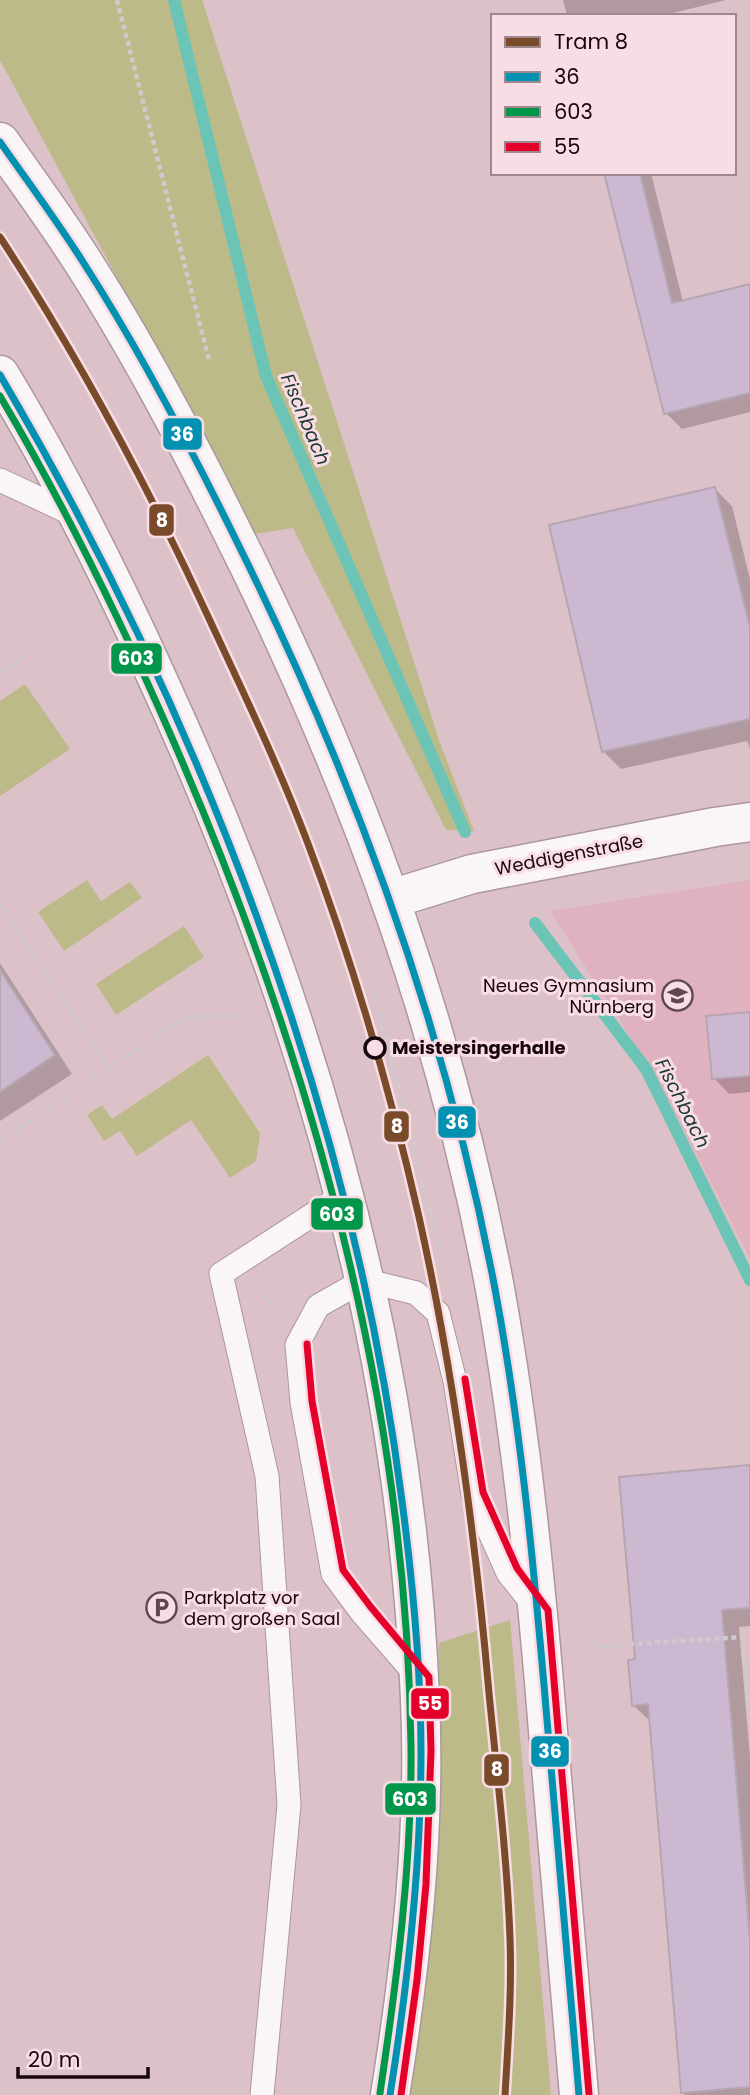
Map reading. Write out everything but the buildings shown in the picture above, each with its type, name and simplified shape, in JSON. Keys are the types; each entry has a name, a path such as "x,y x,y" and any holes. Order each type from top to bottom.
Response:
{"main road":[{"path":"0,142 84,263 194,456 284,638 328,739 415,966 446,1072 484,1231 509,1373 538,1612 579,2095"},
{"path":"0,375 107,570 179,726 236,865 287,1004 343,1195 364,1280 382,1363 407,1529 419,1678 421,1751 415,1894 407,1978 390,2095"},
{"name":"Weddigenstraße","path":"391,899 472,874 750,822"}],"lane":[{"path":"0,480 79,517"},
{"path":"262,2095 289,1805 267,1476 221,1274 343,1195"},
{"path":"419,1678 362,1613 333,1574 302,1402 297,1345 318,1306 364,1280 416,1293 438,1313 455,1381 473,1495 508,1573 538,1612"}],"path":[{"path":"117,0 209,360"},
{"path":"0,672 29,653"},
{"path":"0,902 108,1068"},
{"path":"373,989 441,1254"},
{"path":"0,1140 185,1017 248,1016"},
{"path":"600,1646 742,1637 750,1721"}],"shaded area":[{"path":"0,0 202,0 440,743 474,831 446,830 293,528 255,534 0,60"},
{"path":"25,684 70,749 0,796 0,701"},
{"path":"87,880 101,901 130,882 142,898 64,951 38,912"},
{"name":"Neues Gymnasium Nürnberg","path":"750,880 750,1259 659,1082 550,911"},
{"path":"184,926 204,957 116,1015 96,984"},
{"path":"208,1055 260,1133 256,1161 230,1178 191,1120 137,1156 120,1131 104,1141 87,1115 102,1105 112,1119"},
{"path":"510,1620 551,2095 404,2095 426,1982 439,1643"}],"waterway":[{"name":"Fischbach","path":"174,0 266,376 465,832"},
{"name":"Fischbach","path":"535,923 646,1069 750,1280"}],"tram line":[{"name":"8","path":"0,237 59,331 113,427 164,525 249,705 296,813 324,887 383,1074 419,1217 443,1335 477,1573 509,1907 510,1977 505,2095"}],"transit line":[{"name":"36","path":"0,142 73,247 125,331 184,436 238,544 321,723 358,815 423,1001 475,1192 495,1289 513,1401 539,1629 579,2095"},
{"name":"36","path":"0,375 73,505 140,639 202,777 257,918 306,1062 346,1207 379,1354 402,1501 420,1690 421,1753 416,1882 408,1967 390,2095"},
{"name":"603","path":"0,396 70,522 112,607 172,738 222,858 267,980 307,1105 342,1231 370,1358 391,1487 405,1617 411,1747 406,1877 398,1964 380,2093"},
{"name":"55","path":"307,1344 312,1401 343,1570 429,1677 431,1751 426,1884 417,1980 401,2095"},
{"name":"55","path":"465,1379 483,1492 517,1568 548,1610 589,2094"}],"place":[{"name":"Neues Gymnasium Nürnberg","path":"677,996"},
{"name":"Meistersingerhalle","path":"375,1048"},
{"name":"Parkplatz vor dem großen Saal","path":"161,1608"}]}
